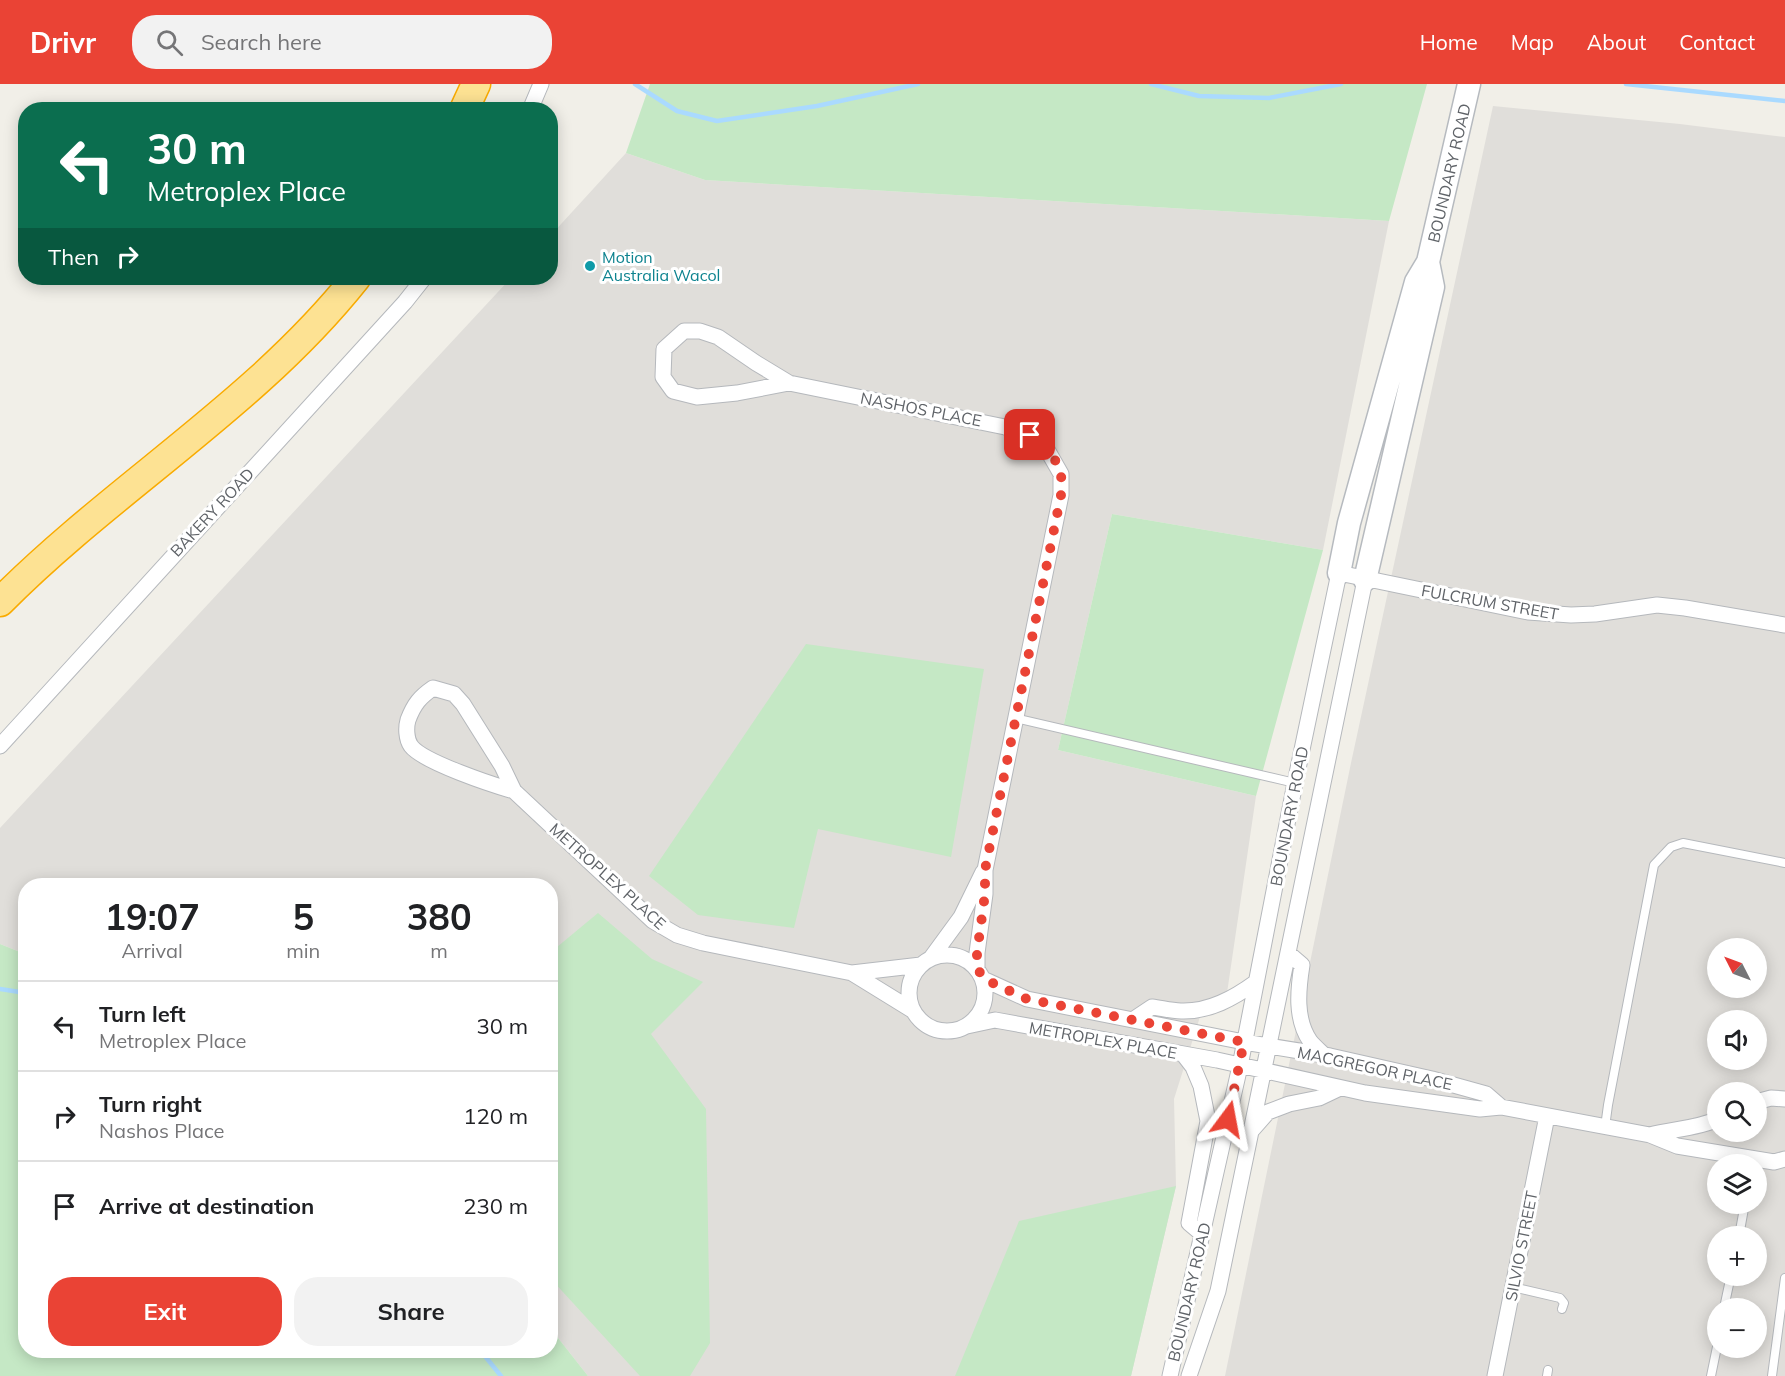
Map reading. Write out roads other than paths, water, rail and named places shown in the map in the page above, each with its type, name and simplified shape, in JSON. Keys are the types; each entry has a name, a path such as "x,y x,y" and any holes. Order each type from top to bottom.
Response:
{"highway":[{"path":"468,102 476,84"},
{"path":"0,602 58,548 273,367 350,285"}],"street":[{"path":"533,102 541,84"},
{"name":"BOUNDARY ROAD","path":"1170,1376 1240,1066 1349,523 1416,282 1428,262 1469,84"},
{"name":"BOUNDARY ROAD","path":"1189,1376 1218,1291 1365,580 1433,286 1428,262"},
{"name":"BAKERY ROAD","path":"0,746 418,285"},
{"name":"NASHOS PLACE","path":"789,383 737,393 697,397 673,391 663,377 664,349 684,331 700,331 718,337 789,383 1005,427 1030,435 1045,446 1061,474 1061,495 985,870 985,894 977,953 980,974"},
{"name":"FULCRUM STREET","path":"1339,573 1528,612 1595,614 1657,605 1785,625"},
{"name":"METROPLEX PLACE","path":"514,791 478,780 420,754 411,746 406,727 411,710 419,697 433,688 454,694 494,752 514,791 653,921 677,935 703,943 852,973 912,1010"},
{"name":"NASHOS PLACE","path":"926,961 961,917 985,870"},
{"path":"1288,953 1302,965 1298,994 1303,1025 1310,1041 1324,1055"},
{"path":"943,954 955,955 966,959 980,974 986,993 984,1006 967,1026 954,1031 929,1028 912,1010 909,986 913,975 926,961 943,954"},
{"name":"METROPLEX PLACE","path":"852,973 926,961"},
{"name":"METROPLEX PLACE","path":"980,974 1027,999 1244,1042"},
{"path":"1134,1019 1152,1007 1182,1011 1211,1007 1238,996 1256,982"},
{"name":"METROPLEX PLACE","path":"967,1026 995,1020 1240,1066"},
{"name":"MACGREGOR PLACE","path":"1244,1042 1324,1055 1431,1079 1486,1094 1501,1107"},
{"path":"1183,1054 1193,1067 1201,1086 1208,1121 1189,1223 1202,1234"},
{"name":"MACGREGOR PLACE","path":"1240,1066 1365,1093 1480,1109 1501,1107 1650,1135 1677,1146 1716,1154"},
{"path":"1252,1131 1268,1112 1289,1104 1319,1098 1340,1088"},
{"path":"1767,1099 1783,1095"},
{"name":"SILVIO STREET","path":"1495,1376 1547,1116"},
{"name":"MACGREGOR PLACE","path":"1650,1135 1707,1124"},
{"name":"MACGREGOR PLACE","path":"1767,1162 1785,1159"}],"lane":[{"path":"1016,718 1295,783"},
{"path":"1605,1127 1654,865 1671,847 1683,843 1785,863"},
{"path":"1772,1376 1785,1278"},
{"path":"1513,1287 1560,1298 1564,1303 1562,1309"},
{"path":"1711,1376 1715,1358"}],"waterway":[{"path":"635,84 677,111 717,121 817,106 918,84"},
{"path":"1151,84 1199,96 1269,98 1341,84"},
{"path":"1626,84 1785,101"},
{"path":"0,989 18,992"},
{"path":"486,1358 501,1376"}],"place":[{"name":"Motion Australia Wacol","path":"590,266"}]}
